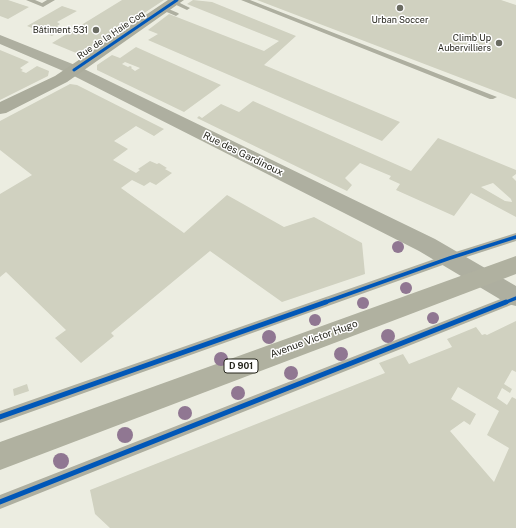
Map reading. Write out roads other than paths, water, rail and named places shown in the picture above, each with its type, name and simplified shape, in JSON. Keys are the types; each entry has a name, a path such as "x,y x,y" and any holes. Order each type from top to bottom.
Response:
{"main road":[{"name":"Rue de la Haie Coq","path":"0,109 61,79 176,7"},
{"name":"Avenue Victor Hugo","path":"0,456 516,265"}],"street":[{"name":"Rue des Gardinoux","path":"0,39 74,70 422,242 516,298"}],"lane":[{"path":"29,0 43,5 52,0"},
{"path":"244,0 493,97"},
{"path":"0,417 516,236"},
{"path":"0,502 516,298"}],"place":[{"name":"Urban Soccer","path":"400,8"},
{"name":"Bâtiment 531","path":"96,30"},
{"name":"Climb Up Aubervilliers","path":"499,43"}]}
